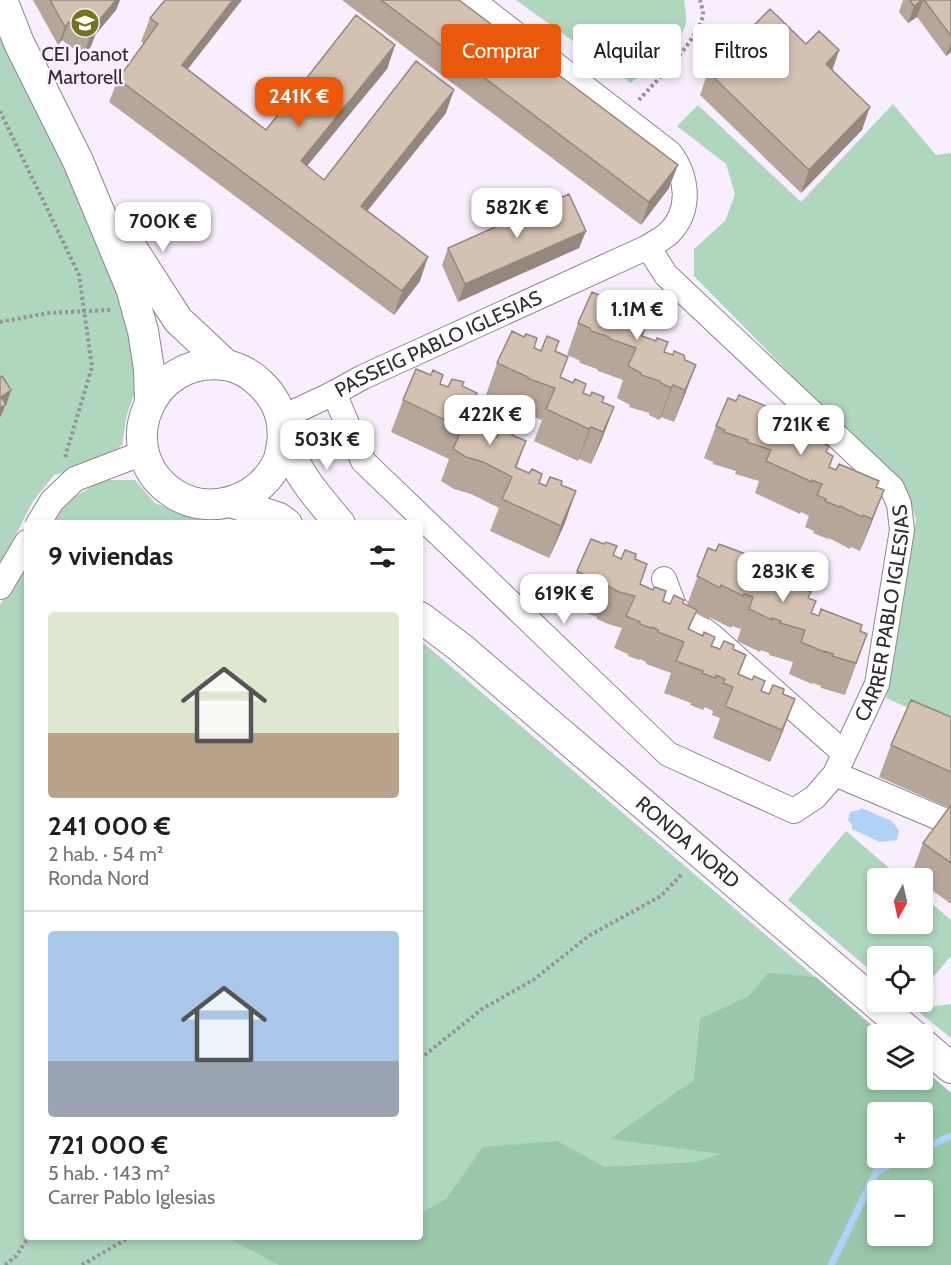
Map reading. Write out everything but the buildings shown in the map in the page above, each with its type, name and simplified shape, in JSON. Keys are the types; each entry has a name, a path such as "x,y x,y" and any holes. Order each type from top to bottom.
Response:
{"main road":[{"path":"2,0 19,43 78,161 131,288 143,331 149,369 150,401"},
{"path":"78,161 178,320 226,365"},
{"path":"282,428 279,459 268,478 251,493 231,502 213,505 194,502 177,495 162,484 143,453 144,417 150,401 164,383 182,370 204,364 226,365 243,370 260,382 274,400 282,428 308,486 337,520"},
{"path":"231,502 281,520"},
{"name":"RONDA NORD","path":"423,609 461,648"},
{"name":"RONDA NORD","path":"423,619 461,648 900,1024"},
{"path":"933,1052 951,1068"}],"street":[{"path":"472,0 624,116"},
{"name":"PASSEIG PABLO IGLESIAS","path":"282,428 334,393 363,377 648,247 666,235 677,224 682,210 685,195 683,178 670,153 624,116"},
{"name":"CARRER PABLO IGLESIAS","path":"334,393 363,461 668,754 794,811 815,797 840,763 877,684 902,531 899,504 892,488 666,275 648,247"},
{"path":"40,520 52,501 75,479 143,453"},
{"path":"0,587 24,547"},
{"name":"CARRER PABLO IGLESIAS","path":"664,579 675,608 712,636 840,763"},
{"path":"840,763 951,823"}],"path":[{"path":"624,116 681,54 692,38 703,15 700,0"},
{"path":"0,111 79,275 92,367 52,501"},
{"path":"0,322 48,313 137,309"},
{"path":"423,1057 482,1009 533,980 590,935 661,896 702,853"},
{"path":"5,1265 16,1256 27,1240"},
{"path":"82,1265 125,1240"}],"green space":[{"path":"516,0 684,0 686,15 686,24 681,33 681,24 573,24 573,41 561,32 561,24 549,24"},
{"path":"0,35 124,293 137,387 127,414 122,445 103,462 54,475 33,501 0,566"},
{"path":"624,78 637,78 631,83"},
{"path":"893,104 936,155 951,153 951,727 886,698 916,520 909,495 694,276 694,249 725,221 735,194 726,164 677,126 698,105 801,202"},
{"path":"103,480 135,480 155,503 196,519 209,520 50,520 65,504"},
{"path":"24,559 24,1240 423,1240 423,643 870,1024 867,1024 867,1090 933,1090 933,1078 951,1093 951,1265 0,1265 0,605"},
{"path":"846,831 889,868 867,868 867,934 933,934 933,905 951,920 951,956 933,977 933,946 867,946 867,967 788,900"},
{"path":"768,973 816,977 870,1024 867,1024 867,1090 933,1090 933,1078 951,1093 951,1265 279,1265 232,1240 423,1240 423,1212 446,1199 483,1147 557,1141 605,1167 696,1162 721,1154 610,1139 694,1080 700,1019 749,996"},
{"path":"951,1004 951,1038 919,1012 933,1012 933,1006"}],"water":[{"path":"861,808 892,821 899,831 897,840 880,842 852,829 848,820 850,812"}],"waterway":[{"path":"933,1144 951,1136"},
{"path":"831,1265 876,1172 884,1168"}],"place":[{"name":"CEI Joanot Martorell","path":"85,23"}]}
